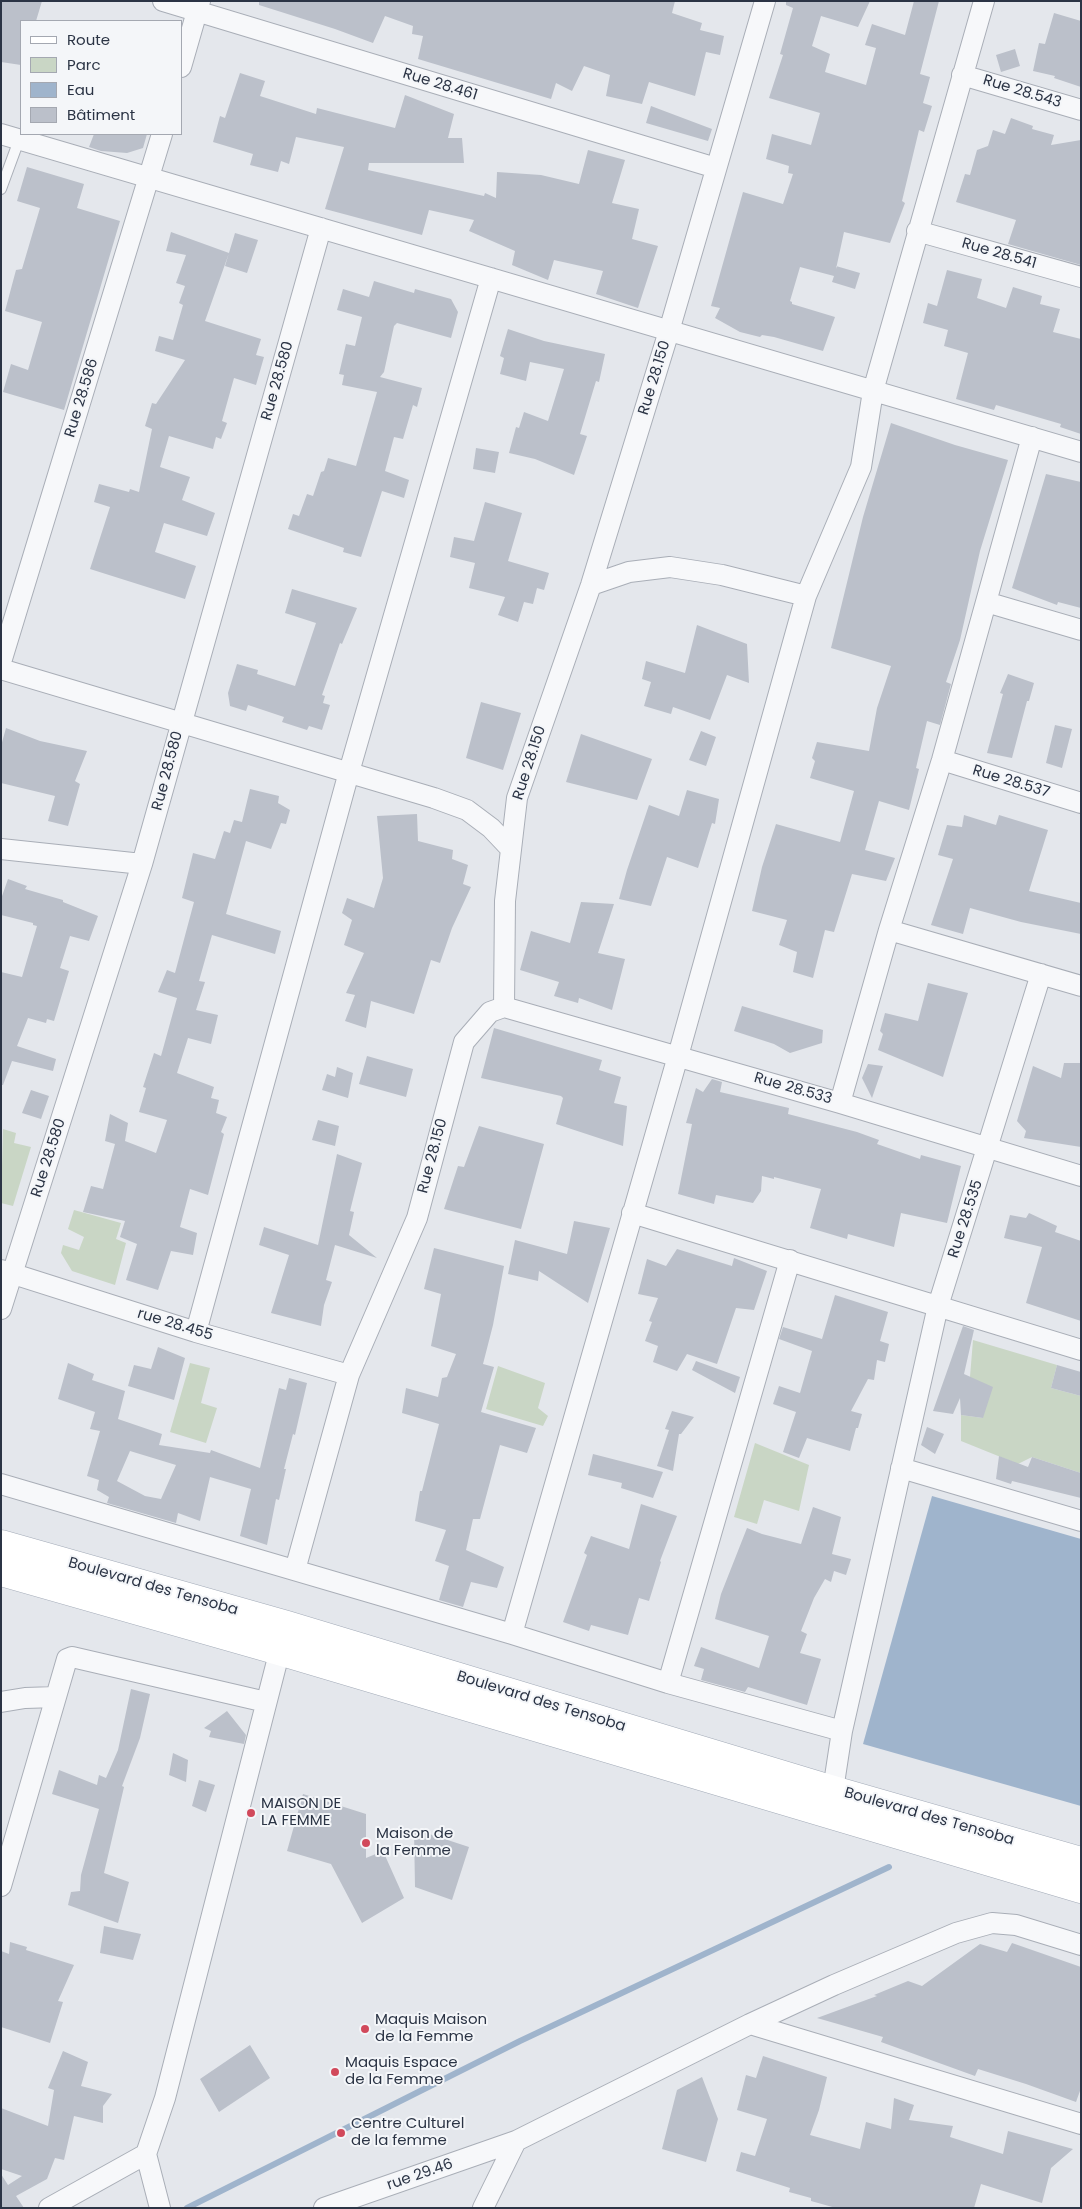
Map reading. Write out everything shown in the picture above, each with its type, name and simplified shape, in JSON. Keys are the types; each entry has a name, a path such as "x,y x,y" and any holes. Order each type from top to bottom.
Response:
{"main road":[{"name":"Boulevard des Tensoba","path":"1,1544 287,1625 833,1790 1081,1861"},
{"name":"Boulevard des Tensoba","path":"1,1572 279,1651 1081,1889"}],"street":[{"name":"Rue 28.461","path":"164,1 199,6 716,168"},
{"path":"512,1634 678,1056 806,596 860,467 873,391 984,1"},
{"name":"Rue 28.150","path":"295,1570 349,1375 416,1218 464,1042 490,1012 504,1007 505,901 516,798 591,585 669,330 716,168 761,2"},
{"path":"182,64 199,6"},
{"name":"Rue 28.543","path":"962,75 1081,110"},
{"name":"Rue 28.586","path":"1,662 162,135"},
{"path":"10,137 1081,452"},
{"name":"Rue 28.580","path":"1,1309 6,1272 142,864 321,228"},
{"name":"Rue 28.541","path":"917,231 1081,277"},
{"path":"196,1332 349,772 491,278"},
{"path":"840,1103 889,930 942,760 1032,437"},
{"path":"591,585 629,572 670,567 722,575 806,596"},
{"path":"986,602 1081,630"},
{"path":"1,669 349,772 467,810 491,828 510,848"},
{"name":"Rue 28.537","path":"942,760 1081,803"},
{"path":"1,849 142,864"},
{"path":"889,930 1081,986"},
{"name":"Rue 28.535","path":"833,1790 842,1731 938,1306 1041,974"},
{"name":"Rue 28.533","path":"504,1007 840,1103 1081,1176"},
{"path":"632,1213 1081,1350"},
{"path":"668,1683 790,1260"},
{"name":"rue 28.455","path":"6,1272 196,1332 349,1375"},
{"path":"901,1468 1081,1521"},
{"path":"1,1484 512,1634 668,1683 842,1731"},
{"path":"160,2208 146,2154 166,2098 287,1625"},
{"path":"1,1886 68,1659 72,1657 266,1702"},
{"path":"1,1702 25,1698 56,1697"},
{"name":"rue 29.46","path":"324,2208 516,2142 750,2024 947,1936 992,1923 1016,1925 1081,1945"},
{"path":"750,2024 1081,2124"},
{"path":"483,2208 516,2142"},
{"path":"49,2208 146,2154"}],"lane":[{"path":"1,189 10,137"}],"green space":[{"path":"3,1129 16,1133 14,1143 31,1147 13,1206 1,1203"},
{"path":"74,1210 121,1223 116,1239 126,1243 115,1285 72,1271 61,1253 63,1245 79,1250 84,1237 68,1229"},
{"path":"973,1340 1057,1365 1051,1388 1081,1396 1081,1473 1032,1457 1018,1464 961,1441 961,1415 983,1418 970,1377"},
{"path":"190,1363 210,1368 201,1403 217,1408 206,1443 170,1432"},
{"path":"498,1366 545,1383 538,1408 548,1416 543,1426 486,1409"},
{"path":"755,1443 809,1465 799,1511 764,1500 757,1524 734,1517"}],"water":[{"path":"932,1496 1081,1539 1081,1806 863,1744"}],"building":[{"path":"1,1 42,1 36,20 20,20 20,65 1,62"},
{"path":"259,1 675,1 672,13 702,23 700,30 724,36 720,55 706,52 695,96 649,82 642,104 606,96 610,75 584,66 572,91 556,83 551,99 418,59 423,36 412,34 413,26 385,16 373,43 259,5"},
{"path":"786,1 870,1 858,27 821,16 812,46 830,54 825,72 866,85 876,48 865,45 872,24 905,35 914,1 939,1 920,74 930,77 923,103 932,106 924,132 919,130 902,201 905,203 890,243 844,232 837,266 860,273 855,289 832,282 834,276 800,267 790,301 792,304 835,317 823,351 774,337 762,335 760,337 740,332 715,318 720,308 711,306 743,192 783,204 793,174 788,173 789,166 766,159 772,134 811,145 820,113 769,98 783,55 780,54 793,8 786,5"},
{"path":"1054,13 1081,21 1081,87 1054,78 1055,76 1033,71 1039,43 1045,44"},
{"path":"1015,49 1020,66 1001,72 996,55"},
{"path":"240,73 265,81 260,96 316,114 317,108 395,128 405,95 454,114 448,138 462,138 464,163 369,163 368,170 484,196 485,193 496,198 497,172 541,175 579,184 588,150 625,160 612,203 639,209 632,239 658,246 638,308 596,294 603,271 554,260 548,280 512,265 515,251 469,231 474,220 429,210 422,235 325,209 344,147 296,137 289,164 281,161 278,172 250,165 253,154 213,142 220,116 225,118"},
{"path":"651,106 712,129 708,141 646,123"},
{"path":"1011,118 1033,126 1032,129 1054,135 1051,145 1081,140 1081,265 1008,244 1016,220 956,202 965,174 970,175 977,150 988,146 993,130 1005,134"},
{"path":"94,135 147,135 143,148 127,153 101,151 89,147"},
{"path":"27,167 84,184 77,208 120,221 64,410 3,392 11,364 28,370 42,322 5,311 16,270 22,269 40,208 17,201"},
{"path":"171,232 229,253 205,321 261,339 256,355 264,357 256,385 234,378 222,421 227,423 221,439 216,437 213,449 169,436 160,467 190,477 182,500 215,513 207,536 164,523 155,552 196,566 185,599 90,569 110,507 94,502 99,484 129,492 130,489 139,492 152,429 145,426 152,403 156,404 185,360 155,351 159,336 173,340 183,305 179,303 185,286 176,283 186,255 166,251"},
{"path":"235,233 258,240 247,273 225,266"},
{"path":"947,270 982,279 977,298 1006,308 1013,287 1042,296 1040,304 1060,309 1053,332 1081,339 1081,434 1060,427 1061,424 996,405 994,410 956,399 968,353 944,346 948,330 923,323 928,303 937,306"},
{"path":"374,281 414,293 415,289 451,299 458,312 451,338 397,323 394,326 384,372 380,377 422,388 417,407 413,405 403,439 394,437 385,471 409,480 404,498 382,491 361,557 343,552 344,548 288,529 293,514 299,516 307,494 313,496 328,458 356,466 377,392 342,385 344,375 339,374 346,344 355,346 362,317 337,310 343,289 369,297"},
{"path":"508,329 544,341 605,354 599,382 596,381 580,434 587,436 574,475 535,459 509,453 516,427 519,428 524,412 548,421 564,369 530,362 526,381 500,374 504,358 500,356"},
{"path":"891,423 955,445 1008,460 980,551 960,640 946,682 951,684 940,725 927,721 916,768 919,769 909,810 879,801 865,850 895,858 886,881 852,874 834,932 825,930 813,978 793,972 797,952 779,945 787,920 752,911 762,867 776,824 840,842 854,791 810,778 815,761 812,758 817,742 869,751 877,708 891,666 831,648 863,517"},
{"path":"476,448 499,452 495,473 473,469"},
{"path":"1046,474 1081,482 1081,608 1058,602 1057,605 1012,588"},
{"path":"485,502 522,513 508,561 549,573 544,590 537,588 533,604 524,602 518,622 498,615 505,597 469,588 475,563 450,557 454,537 474,541"},
{"path":"292,589 357,608 342,644 340,643 322,695 325,696 323,703 330,705 322,730 309,726 307,730 282,722 284,717 248,705 246,711 230,706 228,693 237,664 258,670 257,674 295,686 316,623 285,613"},
{"path":"697,625 747,644 749,683 727,675 710,720 673,707 671,714 644,706 651,682 642,679 646,661 685,673"},
{"path":"1008,674 1034,683 1029,701 1027,701 1012,758 987,753 1003,694 1000,693"},
{"path":"481,702 521,713 503,770 466,758"},
{"path":"1055,725 1072,729 1062,768 1046,763"},
{"path":"6,728 40,741 87,751 75,781 80,784 68,826 48,821 55,796 1,783 1,746"},
{"path":"701,731 716,737 706,766 689,760"},
{"path":"581,734 652,759 637,800 566,782"},
{"path":"250,789 279,796 278,803 290,810 286,824 281,823 271,849 246,841 226,914 281,931 275,954 212,935 199,981 205,982 196,1010 218,1015 211,1044 188,1038 177,1073 214,1087 211,1098 219,1100 216,1113 227,1117 221,1132 224,1134 208,1195 190,1189 180,1227 197,1233 193,1255 171,1251 158,1290 126,1280 137,1244 120,1237 125,1221 83,1212 91,1186 103,1189 115,1144 105,1141 110,1114 128,1123 125,1141 156,1153 167,1120 139,1112 146,1088 143,1087 154,1053 161,1056 177,998 158,992 167,970 175,973 194,902 182,898 193,853 215,859 224,831 230,833 234,820 242,822"},
{"path":"687,790 719,799 715,824 712,823 698,868 667,857 651,906 619,899 649,805 679,816"},
{"path":"417,814 418,841 453,850 452,859 468,865 463,884 471,887 452,928 440,963 431,960 414,1014 371,1001 366,1028 345,1021 355,995 346,993 364,953 344,945 352,920 342,913 347,898 374,908 383,878 377,816"},
{"path":"964,815 996,825 999,815 1048,830 1029,891 1081,903 1081,934 1021,922 970,908 963,934 931,925 953,859 938,855 947,825 962,827"},
{"path":"8,879 27,886 25,889 63,900 63,902 98,916 89,941 70,936 60,968 69,971 54,1021 47,1019 46,1023 28,1018 17,1046 56,1059 53,1071 12,1061 3,1085 1,1085 1,972 22,977 37,926 33,925 33,923 1,915 1,899"},
{"path":"581,902 614,904 598,953 625,959 612,1010 579,998 578,1003 554,996 559,982 520,970 531,931 570,943"},
{"path":"928,983 968,993 943,1077 878,1050 883,1034 880,1031 885,1013 918,1021"},
{"path":"742,1006 823,1030 822,1043 790,1053 774,1044 734,1031"},
{"path":"494,1028 602,1060 599,1070 621,1077 614,1103 627,1106 623,1146 556,1124 563,1098 561,1096 481,1078"},
{"path":"367,1056 413,1069 406,1097 359,1084"},
{"path":"1064,1063 1081,1063 1081,1147 1024,1138 1026,1131 1017,1121 1033,1066 1061,1078"},
{"path":"868,1064 883,1066 872,1098 862,1078"},
{"path":"337,1067 353,1073 348,1098 322,1090 327,1074 335,1077"},
{"path":"712,1079 722,1082 720,1092 789,1108 788,1114 857,1132 879,1140 877,1144 920,1159 921,1155 961,1166 947,1223 901,1213 894,1247 848,1234 847,1239 810,1228 821,1189 774,1177 774,1179 762,1176 761,1191 753,1203 716,1195 714,1204 678,1194 692,1124 686,1123 696,1088 703,1092"},
{"path":"31,1090 49,1096 41,1119 22,1113"},
{"path":"318,1120 339,1126 335,1146 312,1140"},
{"path":"479,1126 544,1144 521,1229 444,1209 458,1166 464,1167"},
{"path":"337,1154 362,1163 350,1211 354,1212 349,1235 377,1258 335,1245 326,1280 332,1282 324,1305 321,1326 271,1313 289,1255 259,1245 264,1227 318,1245"},
{"path":"1029,1213 1057,1226 1055,1232 1081,1241 1081,1321 1026,1303 1042,1247 1004,1238 1010,1215 1026,1218"},
{"path":"574,1221 610,1228 588,1303 539,1271 538,1281 508,1274 515,1240 567,1254"},
{"path":"434,1248 504,1266 493,1325 483,1364 494,1367 481,1412 536,1428 527,1453 500,1445 480,1519 473,1519 466,1550 504,1567 497,1588 471,1582 463,1607 439,1600 449,1566 435,1561 446,1530 415,1521 420,1491 422,1491 439,1424 402,1413 406,1388 438,1397 442,1378 447,1377 456,1354 431,1346 441,1294 424,1289"},
{"path":"677,1249 732,1266 734,1258 767,1271 754,1310 736,1308 717,1364 687,1354 677,1371 653,1362 658,1346 645,1341 652,1322 649,1321 658,1298 638,1294 647,1259 666,1266"},
{"path":"835,1295 888,1312 880,1341 889,1344 885,1362 877,1360 874,1380 868,1379 851,1411 862,1414 850,1451 807,1438 799,1458 783,1452 796,1412 773,1404 779,1386 800,1393 812,1351 779,1339 783,1327 822,1339"},
{"path":"963,1326 974,1330 964,1374 993,1387 983,1418 961,1415 960,1398 953,1414 933,1411"},
{"path":"158,1347 185,1358 174,1400 128,1386 134,1365 151,1369"},
{"path":"696,1361 740,1377 735,1393 692,1370"},
{"path":"68,1363 94,1374 92,1380 125,1391 118,1419 162,1434 159,1445 210,1453 211,1450 260,1468 279,1388 286,1390 289,1378 307,1383 295,1435 293,1434 284,1469 286,1469 279,1500 276,1499 267,1545 240,1536 251,1489 210,1477 200,1521 178,1513 176,1523 107,1503 109,1497 97,1490 99,1480 87,1476 100,1431 90,1429 95,1412 58,1399","holes":["130,1451 176,1465 161,1499 145,1496 117,1481"]},
{"path":"1057,1365 1081,1372 1081,1396 1051,1388"},
{"path":"672,1411 694,1417 679,1434 673,1471 657,1466 669,1430 665,1429"},
{"path":"927,1427 944,1434 935,1454 921,1445"},
{"path":"593,1454 663,1472 653,1498 621,1488 622,1483 588,1475"},
{"path":"999,1456 1028,1467 1032,1457 1081,1473 1081,1498 1012,1481 1011,1484 996,1479"},
{"path":"641,1504 677,1516 660,1561 649,1601 639,1598 628,1635 591,1625 589,1631 563,1622 587,1555 584,1553 591,1536 629,1549"},
{"path":"813,1507 841,1517 832,1554 851,1559 846,1575 834,1571 831,1582 825,1579 814,1598 801,1631 807,1634 800,1653 821,1659 807,1705 748,1687 745,1692 701,1680 704,1669 694,1666 701,1647 759,1668 769,1636 715,1619 721,1594 747,1528 801,1544"},
{"path":"131,1689 150,1694 140,1738 122,1786 124,1787 104,1873 129,1882 118,1923 68,1905 71,1892 80,1891 81,1875 99,1809 52,1794 59,1770 97,1785 99,1775 106,1778 118,1750"},
{"path":"227,1711 246,1735 244,1744 209,1737 211,1731 204,1728"},
{"path":"173,1753 188,1760 186,1782 169,1775"},
{"path":"199,1780 215,1785 206,1812 192,1806"},
{"path":"303,1794 366,1814 366,1858 383,1851 404,1898 362,1923 331,1864 287,1851"},
{"path":"414,1829 469,1847 452,1900 415,1887"},
{"path":"104,1926 141,1934 133,1960 100,1953"},
{"path":"10,1942 27,1947 26,1950 74,1965 58,2001 63,2002 50,2043 1,2027 1,1951 9,1954"},
{"path":"1012,1943 1081,1967 1081,2088 1076,2102 978,2069 975,2076 881,2042 883,2037 817,2018 877,1996 874,1995 908,1981 922,1986 980,1944 1007,1952"},
{"path":"250,2045 270,2078 219,2112 200,2079"},
{"path":"63,2051 88,2062 81,2086 112,2094 103,2106 103,2123 74,2116 64,2160 55,2158 47,2179 16,2196 24,2208 1,2208 1,2174 8,2185 22,2176 1,2169 1,2108 48,2126 54,2090 48,2088"},
{"path":"763,2056 827,2077 819,2110 810,2135 860,2149 866,2122 891,2129 894,2098 914,2105 909,2120 953,2126 950,2137 1003,2154 1008,2131 1073,2149 1051,2168 1042,2203 981,2184 974,2208 836,2208 811,2201 811,2198 789,2192 790,2188 736,2171 741,2152 755,2156 767,2119 737,2110 746,2075 756,2078"},
{"path":"702,2077 718,2119 706,2162 662,2149 677,2090"}],"waterway":[{"path":"187,2208 520,2041 889,1867"}],"place":[{"name":"MAISON DE LA FEMME","path":"251,1813"},
{"name":"Maison de la Femme","path":"366,1843"},
{"name":"Maquis Maison de la Femme","path":"365,2029"},
{"name":"Maquis Espace de la Femme","path":"335,2072"},
{"name":"Centre Culturel de la femme","path":"341,2133"}]}
